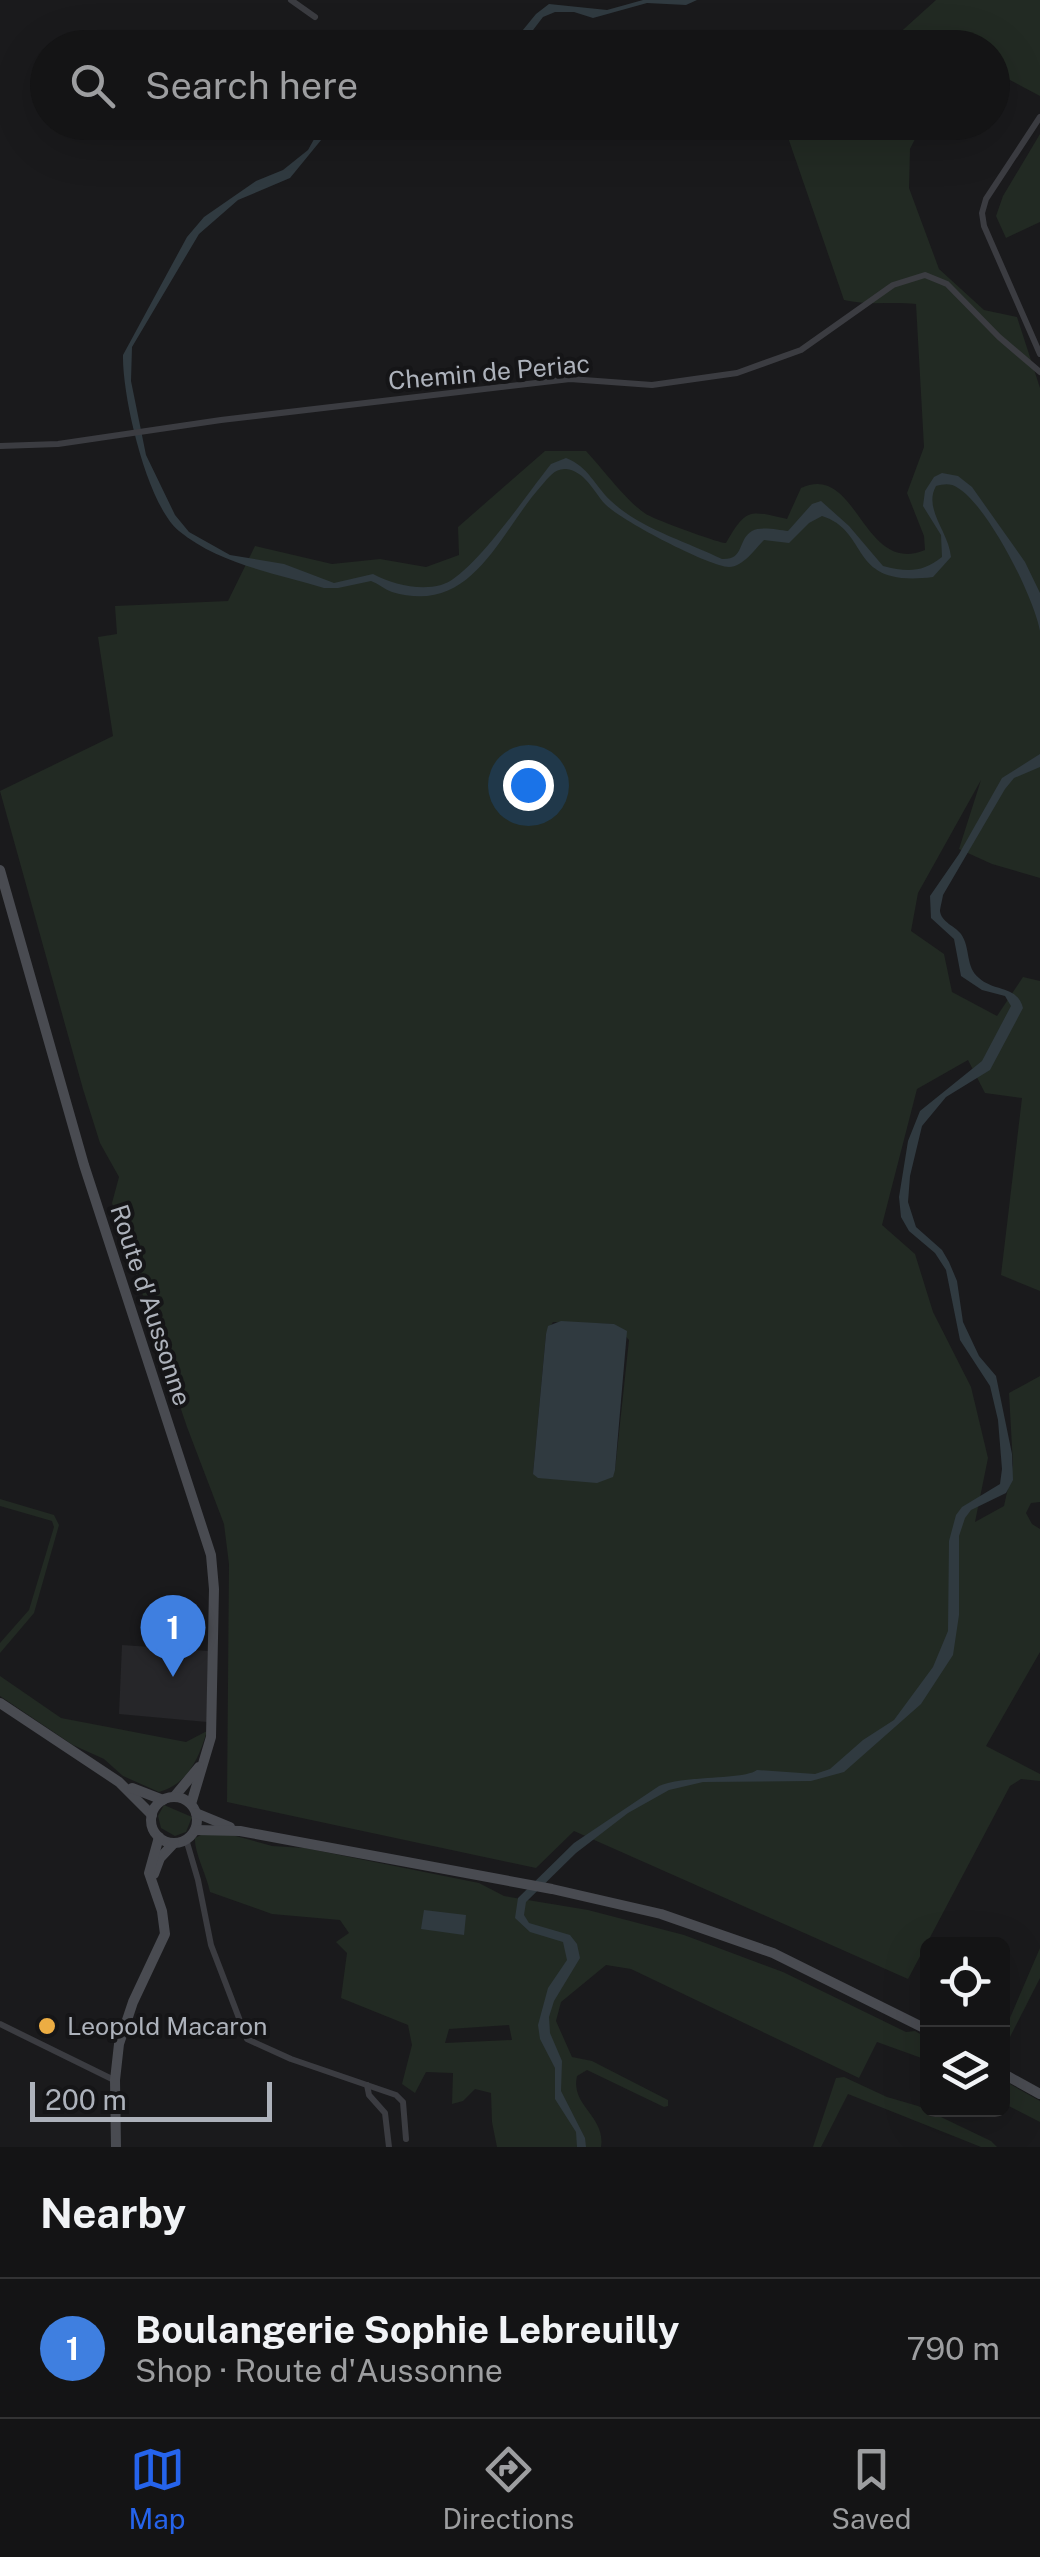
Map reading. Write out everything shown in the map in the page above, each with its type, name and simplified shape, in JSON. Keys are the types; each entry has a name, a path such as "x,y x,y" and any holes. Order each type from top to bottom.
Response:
{"main road":[{"name":"Route d'Aussonne","path":"0,870 84,1165 212,1556 211,1737 193,1809"},
{"path":"0,1703 119,1782 152,1815 158,1836 150,1865 166,1934 124,2024 115,2080 116,2147"},
{"name":"Route d'Aussonne","path":"169,1799 205,1758"},
{"path":"119,1782 169,1799 240,1831 522,1883 661,1914 772,1953 922,2027"},
{"path":"152,1815 169,1799"},
{"path":"152,1885 160,1858 185,1837 193,1809"},
{"path":"158,1836 240,1831"},
{"path":"1010,2077 1040,2094"}],"street":[{"path":"291,0 315,17"},
{"path":"1040,117 986,199 982,213 984,226 1040,354"},
{"name":"Chemin de Periac","path":"0,446 58,444 129,432 570,380 652,385 738,372 801,350 893,284 925,276 947,284 999,338 1040,372"},
{"path":"185,1837 210,1945 247,2039 291,2059 396,2095 403,2102 406,2139"},
{"path":"0,2024 115,2080"},
{"path":"367,2085 368,2095 384,2114 389,2147"}],"shaded area":[{"path":"643,0 697,0 686,5 647,3 593,18 555,12 543,17 533,30 523,30 549,4 607,10"},
{"path":"936,0 1040,0 1040,96 1010,80 1010,30 903,30"},
{"path":"1040,134 1040,222 1006,238 996,216 1003,196"},
{"path":"314,140 321,140 290,178 238,200 199,234 132,347 131,381 146,455 175,515 189,532 230,555 284,564 334,583 373,574 406,586 441,585 468,567 551,464 566,458 580,466 622,511 722,559 738,553 752,531 788,531 812,504 821,501 849,526 883,566 914,570 942,557 941,535 923,506 925,491 934,477 942,473 958,476 972,487 1025,562 1040,593 1040,631 1019,576 996,532 970,498 950,485 936,486 933,495 951,557 933,577 905,578 873,567 838,524 822,516 789,543 764,540 739,564 718,565 628,520 605,504 584,478 566,469 547,479 481,566 463,582 443,592 420,596 392,592 371,581 324,588 248,566 195,542 167,518 147,475 132,422 123,355 187,237 204,217 256,181 283,170 308,150"},
{"path":"789,140 914,140 910,149 909,188 939,269 984,310 1017,317 1040,388 1040,878 959,849 981,780 918,893 911,931 944,954 952,992 997,1016 1023,977 1040,981 1040,1291 1001,1275 1022,1098 985,1093 968,1060 917,1089 882,1225 915,1254 933,1312 971,1387 988,1458 975,1522 1004,1506 1013,1465 1009,1393 1040,1376 1040,1502 1031,1503 1026,1513 1040,1529 1040,1652 986,1746 1040,1774 1040,1781 1021,1779 1010,1786 930,1937 920,1937 920,1956 908,1979 574,1831 536,1868 227,1802 229,1564 224,1524 112,1203 119,1177 100,1143 83,1089 0,791 113,736 98,637 117,634 115,606 228,601 255,546 332,564 380,559 426,567 459,555 458,527 545,451 586,451 646,514 721,542 726,543 750,514 787,519 801,488 820,484 836,490 887,548 904,554 925,550 924,536 907,493 924,447 916,304 844,300","holes":["553,1322 614,1324 629,1340 615,1470 533,1474 546,1334"]},
{"path":"1040,754 1040,767 1014,778 1005,789 943,895 940,911 964,939 975,974 1016,996 1023,1008 990,1070 946,1097 922,1126 908,1202 916,1227 942,1250 949,1262 957,1281 963,1322 979,1356 996,1376 1012,1454 1013,1480 1006,1493 971,1510 965,1518 959,1536 959,1615 953,1655 921,1704 844,1772 811,1781 703,1782 669,1790 628,1813 576,1853 526,1902 524,1915 529,1923 570,1935 580,1958 554,2001 549,2017 550,2033 562,2061 561,2091 585,2138 586,2147 577,2147 576,2132 555,2099 555,2068 540,2039 538,2025 548,1988 567,1960 563,1942 530,1932 515,1918 518,1898 574,1843 659,1786 757,1770 815,1774 830,1769 894,1720 933,1667 948,1631 949,1541 956,1515 962,1507 1000,1484 998,1420 990,1386 960,1340 946,1270 935,1253 909,1231 901,1217 899,1197 908,1141 920,1111 982,1061 1011,1006 1005,996 982,990 961,976 954,939 931,918 930,896 1002,778"},
{"path":"561,1321 614,1324 627,1331 615,1470 613,1477 597,1483 538,1478 533,1474 546,1334 548,1326"},
{"path":"0,1499 54,1515 59,1525 34,1613 0,1653 0,1643 29,1610 54,1527 52,1521 0,1506"},
{"path":"122,1645 208,1651 207,1722 119,1714"},
{"path":"0,1676 61,1718 186,1742 207,1731 191,1769 178,1783 159,1792 123,1776 104,1759 73,1745 0,1696"},
{"path":"164,1805 192,1817 186,1832 175,1836 161,1828 158,1816"},
{"path":"203,1834 232,1835 272,1846 305,1848 479,1883 504,1896 588,1910 684,1935 783,1972 906,2032 915,2031 920,2034 920,2057 877,2042 859,2078 631,1969 606,1965 561,2002 556,2021 572,2057 592,2061 668,2100 668,2106 587,2070 577,2076 576,2086 598,2127 601,2147 497,2147 491,2093 475,2089 463,2101 452,2104 453,2073 426,2072 415,2093 402,2084 412,2045 408,2025 341,1998 347,1953 336,1942 349,1933 340,1920 272,1914 210,1892 195,1838","holes":["509,2025 512,2040 445,2043 449,2029"]},
{"path":"424,1910 466,1915 464,1935 421,1929"},
{"path":"1040,1948 1040,1978 1010,2037 1010,2018"},
{"path":"844,2077 918,2106 920,2117 941,2117 997,2147 981,2147 848,2094 821,2147 813,2147 836,2078"},
{"path":"1010,2084 1040,2101 1040,2122 1010,2107"}],"place":[{"name":"Boulangerie Sophie Lebreuilly","path":"173,1677"},
{"name":"Leopold Macaron","path":"47,2026"}]}
